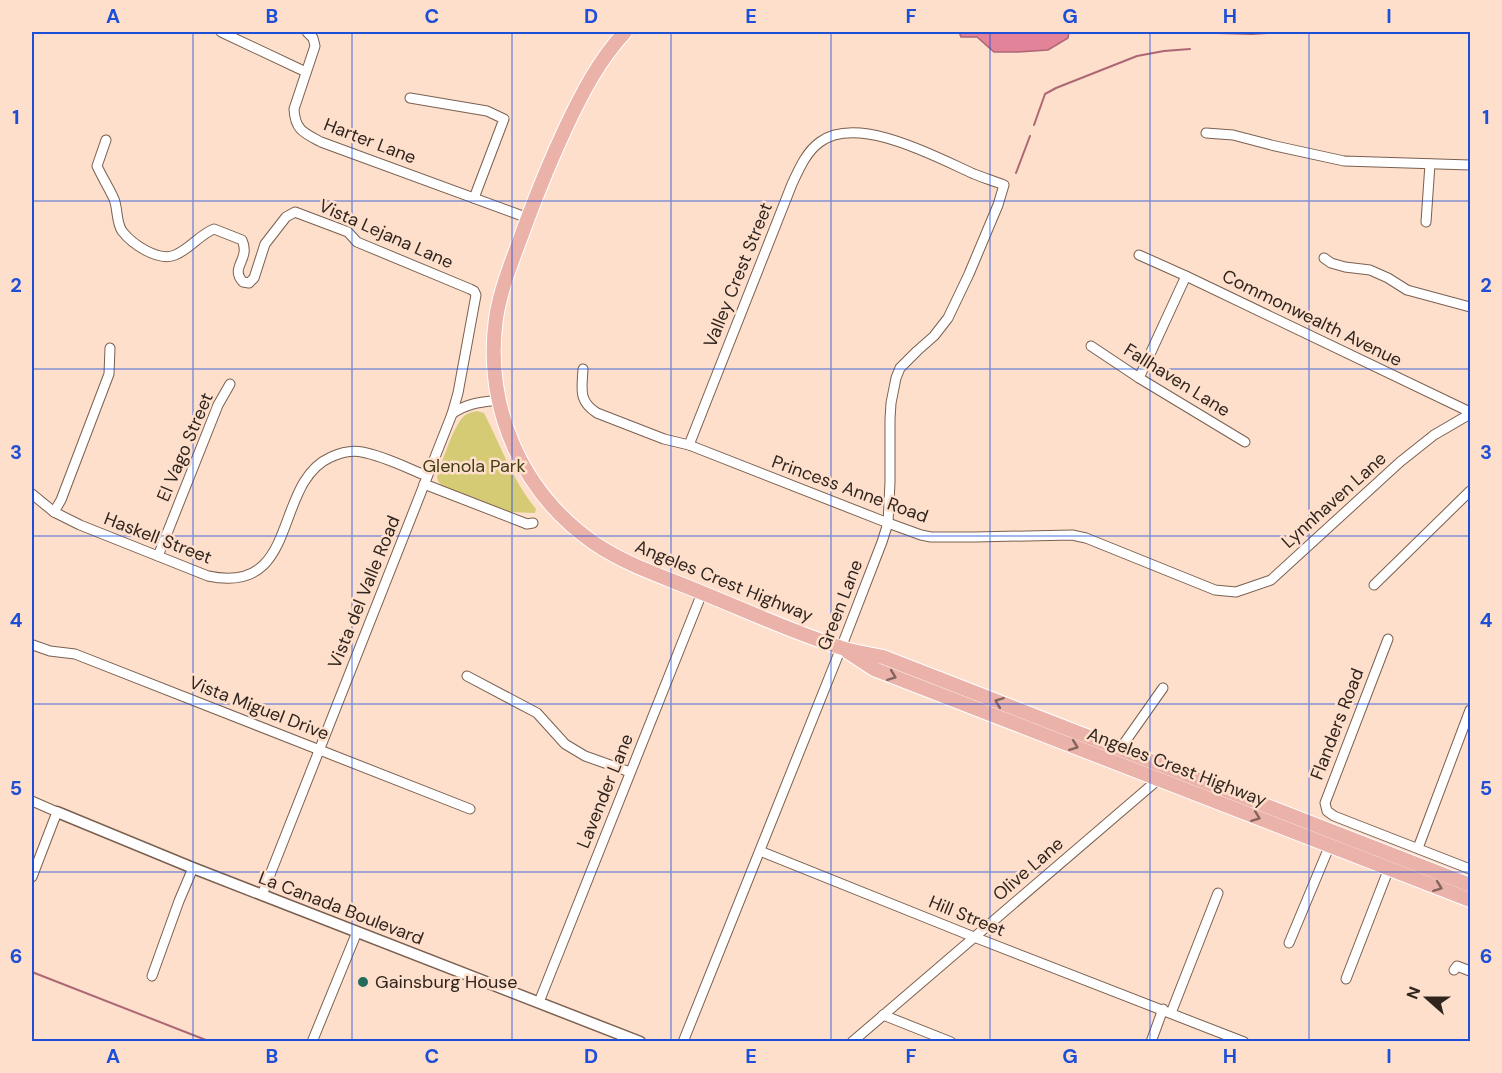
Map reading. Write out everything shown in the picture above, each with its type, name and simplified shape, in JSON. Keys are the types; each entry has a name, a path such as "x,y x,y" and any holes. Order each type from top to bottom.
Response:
{"main road":[{"name":"Angeles Crest Highway","path":"625,32 602,60 577,104 528,218 505,284 497,316 495,355 499,400 507,431 519,460 556,511 594,543 641,569 841,648 883,657 1335,832 1470,900"},
{"name":"Angeles Crest Highway","path":"841,648 874,669 1330,846 1470,885"}],"street":[{"path":"221,32 306,72"},
{"name":"Harter Lane","path":"307,32 314,39 315,45 294,109 298,127 321,142 528,218"},
{"path":"410,98 487,111 504,119 474,198"},
{"name":"Green Lane","path":"683,1041 882,542 888,523 890,419 896,378 900,368 934,336 948,318 969,274 1004,185 882,137 867,133 839,133"},
{"name":"Valley Crest Street","path":"689,445 801,164 810,151 822,141 839,133"},
{"path":"1206,133 1233,135 1344,161 1470,165"},
{"name":"Vista Lejana Lane","path":"106,140 97,166 115,201 121,230 138,246 160,256 172,256 184,251 214,229 242,240 245,246 238,270 239,278 249,283 254,278 265,244 286,217 295,212 348,232 357,242 470,289 476,295"},
{"path":"1426,222 1430,164"},
{"name":"Commonwealth Avenue","path":"1138,255 1470,413"},
{"path":"1324,258 1345,267 1370,270 1407,290 1470,307"},
{"path":"1139,378 1186,276"},
{"name":"Vista del Valle Road","path":"262,895 452,414 476,295"},
{"name":"Fallhaven Lane","path":"1091,346 1245,442"},
{"path":"54,512 61,500 109,375 110,348"},
{"name":"Princess Anne Road","path":"583,369 583,398 588,406 597,413 664,439 689,445 921,535 932,537 1057,535 1079,537 1215,590"},
{"name":"El Vago Street","path":"158,556 218,405 230,384"},
{"path":"452,414 471,404 499,400"},
{"name":"Lynnhaven Lane","path":"1215,590 1236,592 1271,580 1400,462 1434,435 1470,413"},
{"name":"Haskell Street","path":"32,494 54,512 80,525 220,579 245,577 257,571 275,550 308,475 316,466 337,454 362,452 527,524 532,524"},
{"path":"1374,585 1470,490"},
{"name":"Lavender Lane","path":"539,1002 702,593"},
{"name":"Flanders Road","path":"1388,639 1324,803 1327,811 1334,816 1470,869"},
{"name":"Vista Miguel Drive","path":"33,645 50,651 75,654 470,809"},
{"path":"467,675 537,713 565,744 585,756 630,772"},
{"path":"1120,749 1163,688"},
{"path":"1418,848 1470,710"},
{"name":"Olive Lane","path":"852,1041 1171,768"},
{"name":"La Canada Boulevard","path":"32,801 262,895 640,1041"},
{"path":"32,877 57,812"},
{"path":"1289,943 1335,832"},
{"name":"Hill Street","path":"760,851 1167,1011 1222,1038 1244,1041"},
{"path":"1346,979 1391,862"},
{"path":"152,976 179,901 194,868"},
{"path":"1151,1041 1167,1011 1218,893"},
{"path":"312,1041 357,932"},
{"path":"1454,970 1457,966 1470,971"},
{"path":"883,1015 951,1041"}],"green space":[{"name":"Glenola Park","path":"477,411 484,413 513,475 536,509 535,513 505,512 447,489 438,481 438,473 456,427 464,416"}],"shaded area":[{"path":"959,32 1069,32 1068,38 1048,50 994,52 977,37 961,37"}],"waterway":[{"path":"1181,32 1252,34 1282,32"},
{"path":"1034,125 1045,94 1056,88 1137,56 1190,49"},
{"path":"1016,173 1030,136"},
{"path":"32,972 211,1042"}],"place":[{"name":"Gainsburg House","path":"363,982"}]}
